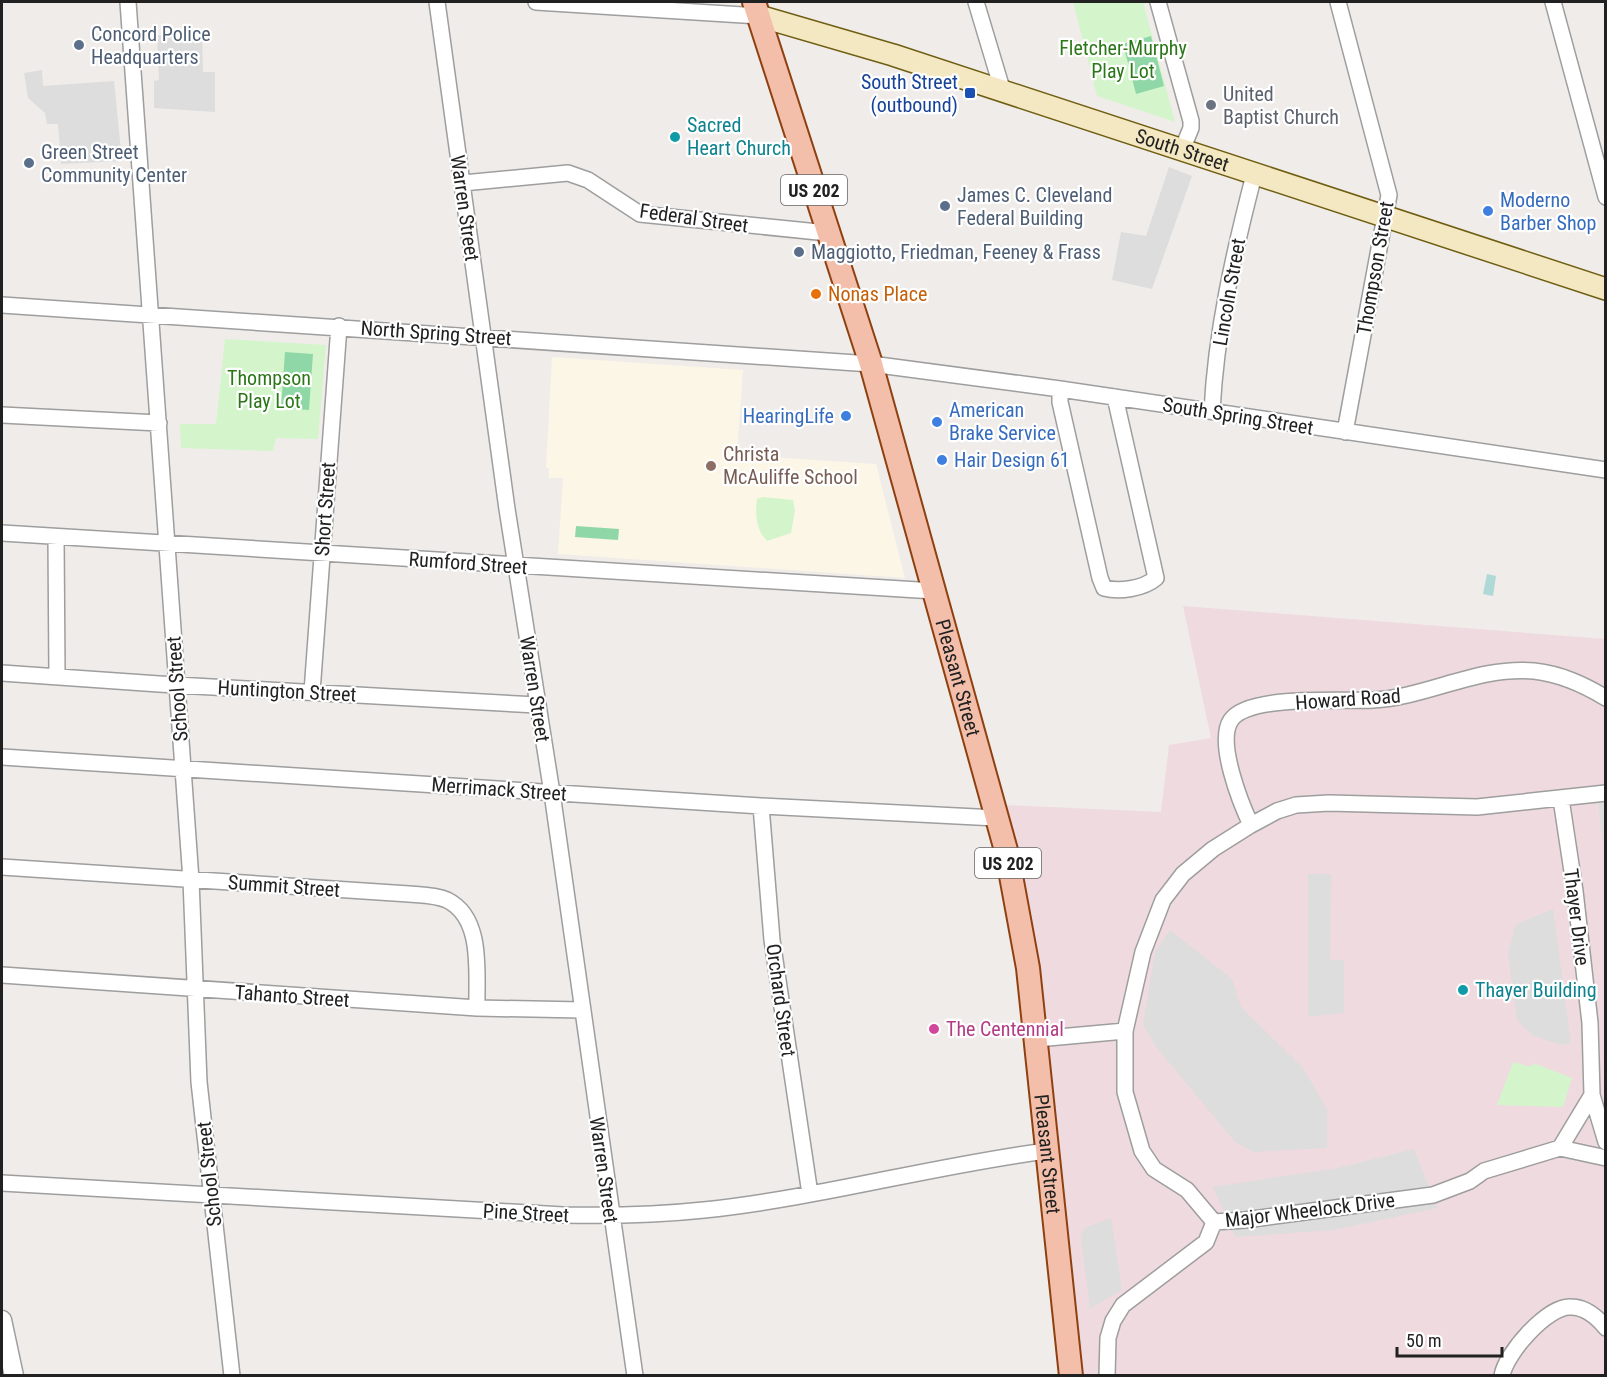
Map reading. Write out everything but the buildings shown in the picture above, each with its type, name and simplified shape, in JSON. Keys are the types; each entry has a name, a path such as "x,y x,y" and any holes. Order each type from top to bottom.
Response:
{"main road":[{"name":"South Street","path":"756,9 1605,289"},
{"name":"Pleasant Street","path":"756,9 871,364 996,818 1024,935 1037,1039 1046,1151 1071,1376"}],"street":[{"name":"School Street","path":"128,2 191,880 199,1082 232,1376"},
{"name":"Warren Street","path":"437,2 516,566 552,793 610,1216 635,1376"},
{"path":"536,2 756,9"},
{"path":"976,2 1003,92"},
{"path":"1158,2 1191,121 1191,128 1182,150"},
{"name":"Thompson Street","path":"1338,2 1386,176 1389,195 1346,432"},
{"path":"1553,2 1605,197"},
{"name":"Federal Street","path":"463,183 568,173 588,180 640,214 828,233"},
{"name":"Lincoln Street","path":"1212,411 1214,378 1232,262 1254,175"},
{"name":"North Spring Street","path":"2,305 339,326 871,364"},
{"name":"Short Street","path":"312,692 339,326"},
{"name":"South Spring Street","path":"871,364 1060,389 1605,470"},
{"path":"1060,389 1065,425 1104,588 1112,590 1150,583 1156,578 1114,397"},
{"path":"2,415 159,423"},
{"name":"Rumford Street","path":"2,532 934,591"},
{"path":"56,537 57,676"},
{"name":"Howard Road","path":"1251,825 1239,801 1227,737 1230,721 1243,710 1259,705 1307,701 1406,697 1469,677 1501,671 1534,671 1567,678 1605,698"},
{"name":"Huntington Street","path":"2,673 537,705"},
{"name":"Merrimack Street","path":"2,758 761,806 996,818"},
{"name":"Major Wheelock Drive","path":"1560,1148 1484,1171 1470,1181 1433,1195 1245,1220 1214,1222 1187,1190 1154,1169 1142,1152 1125,1092 1125,1031 1143,952 1163,900 1183,874 1200,859 1251,825 1277,811 1296,805 1329,803 1454,807 1561,799 1605,793"},
{"name":"Thayer Drive","path":"1561,799 1575,891 1590,1023 1592,1095 1605,1142"},
{"name":"Orchard Street","path":"761,806 772,940 810,1194"},
{"name":"Summit Street","path":"2,867 409,894 445,899 460,909 468,921 475,955 477,1008"},
{"name":"Tahanto Street","path":"2,975 477,1008 582,1010"},
{"path":"1037,1039 1125,1031"},
{"path":"1592,1095 1560,1148 1605,1158"},
{"name":"Pine Street","path":"2,1183 610,1216 706,1210 810,1194 1046,1151"},
{"path":"1107,1376 1108,1338 1113,1321 1124,1305 1206,1242 1214,1222"},
{"path":"1502,1376 1508,1358 1529,1332 1554,1312 1569,1306 1585,1310 1599,1319 1605,1328"},
{"path":"2,1320 14,1376"}],"shaded area":[{"path":"157,35 202,35 203,72 215,72 215,112 154,108 154,81 159,80"},
{"path":"42,70 43,86 114,81 122,161 61,164 58,124 47,124 45,113 28,98 24,73"},
{"path":"1169,167 1192,176 1152,289 1112,280 1121,232 1146,236"},
{"name":"Christa McAuliffe School","path":"552,357 743,370 737,455 876,464 905,578 558,554 563,478 549,478 549,468 546,468"},
{"path":"1183,606 1605,639 1605,1375 1080,1375 1060,1191 1043,1000 1021,868 1006,805 1161,812 1169,745 1211,738"},
{"path":"1605,802 1605,839 1602,839 1598,803"},
{"path":"1308,874 1331,874 1330,960 1344,960 1344,1013 1308,1017"},
{"path":"1553,909 1571,1043 1561,1045 1532,1035 1517,1020 1508,953 1516,924"},
{"path":"1170,930 1232,979 1241,1007 1303,1068 1327,1109 1327,1148 1253,1152 1235,1142 1157,1048 1143,1025 1155,952"},
{"path":"1414,1149 1437,1208 1334,1230 1235,1237 1213,1187 1338,1168"},
{"path":"1111,1218 1122,1290 1090,1309 1081,1240 1084,1228"}],"green space":[{"name":"Fletcher-Murphy Play Lot","path":"1073,2 1143,2 1175,122 1097,96"},
{"path":"1151,36 1164,86 1136,94 1123,44"},
{"name":"Thompson Play Lot","path":"225,339 326,345 318,439 276,438 273,451 181,448 180,424 216,424"},
{"path":"285,352 313,354 309,410 281,408"},
{"path":"762,497 793,500 795,510 791,533 767,541 763,537 758,527 756,510 757,499"},
{"path":"576,526 619,529 618,540 575,537"},
{"path":"1513,1062 1532,1067 1533,1063 1572,1078 1563,1107 1497,1105"}],"water":[{"path":"1487,574 1496,576 1493,596 1483,594"}],"place":[{"name":"Concord Police Headquarters","path":"79,45"},
{"name":"South Street (outbound)","path":"970,93"},
{"name":"United Baptist Church","path":"1211,105"},
{"name":"Sacred Heart Church","path":"675,137"},
{"name":"Green Street Community Center","path":"29,163"},
{"name":"James C. Cleveland Federal Building","path":"945,206"},
{"name":"Moderno Barber Shop","path":"1488,211"},
{"name":"Maggiotto, Friedman, Feeney & Frass","path":"799,252"},
{"name":"Nonas Place","path":"816,294"},
{"name":"HearingLife","path":"846,416"},
{"name":"American Brake Service","path":"937,422"},
{"name":"Hair Design 61","path":"942,460"},
{"name":"Christa McAuliffe School","path":"711,466"},
{"name":"Thayer Building","path":"1463,990"},
{"name":"The Centennial","path":"934,1029"}]}
